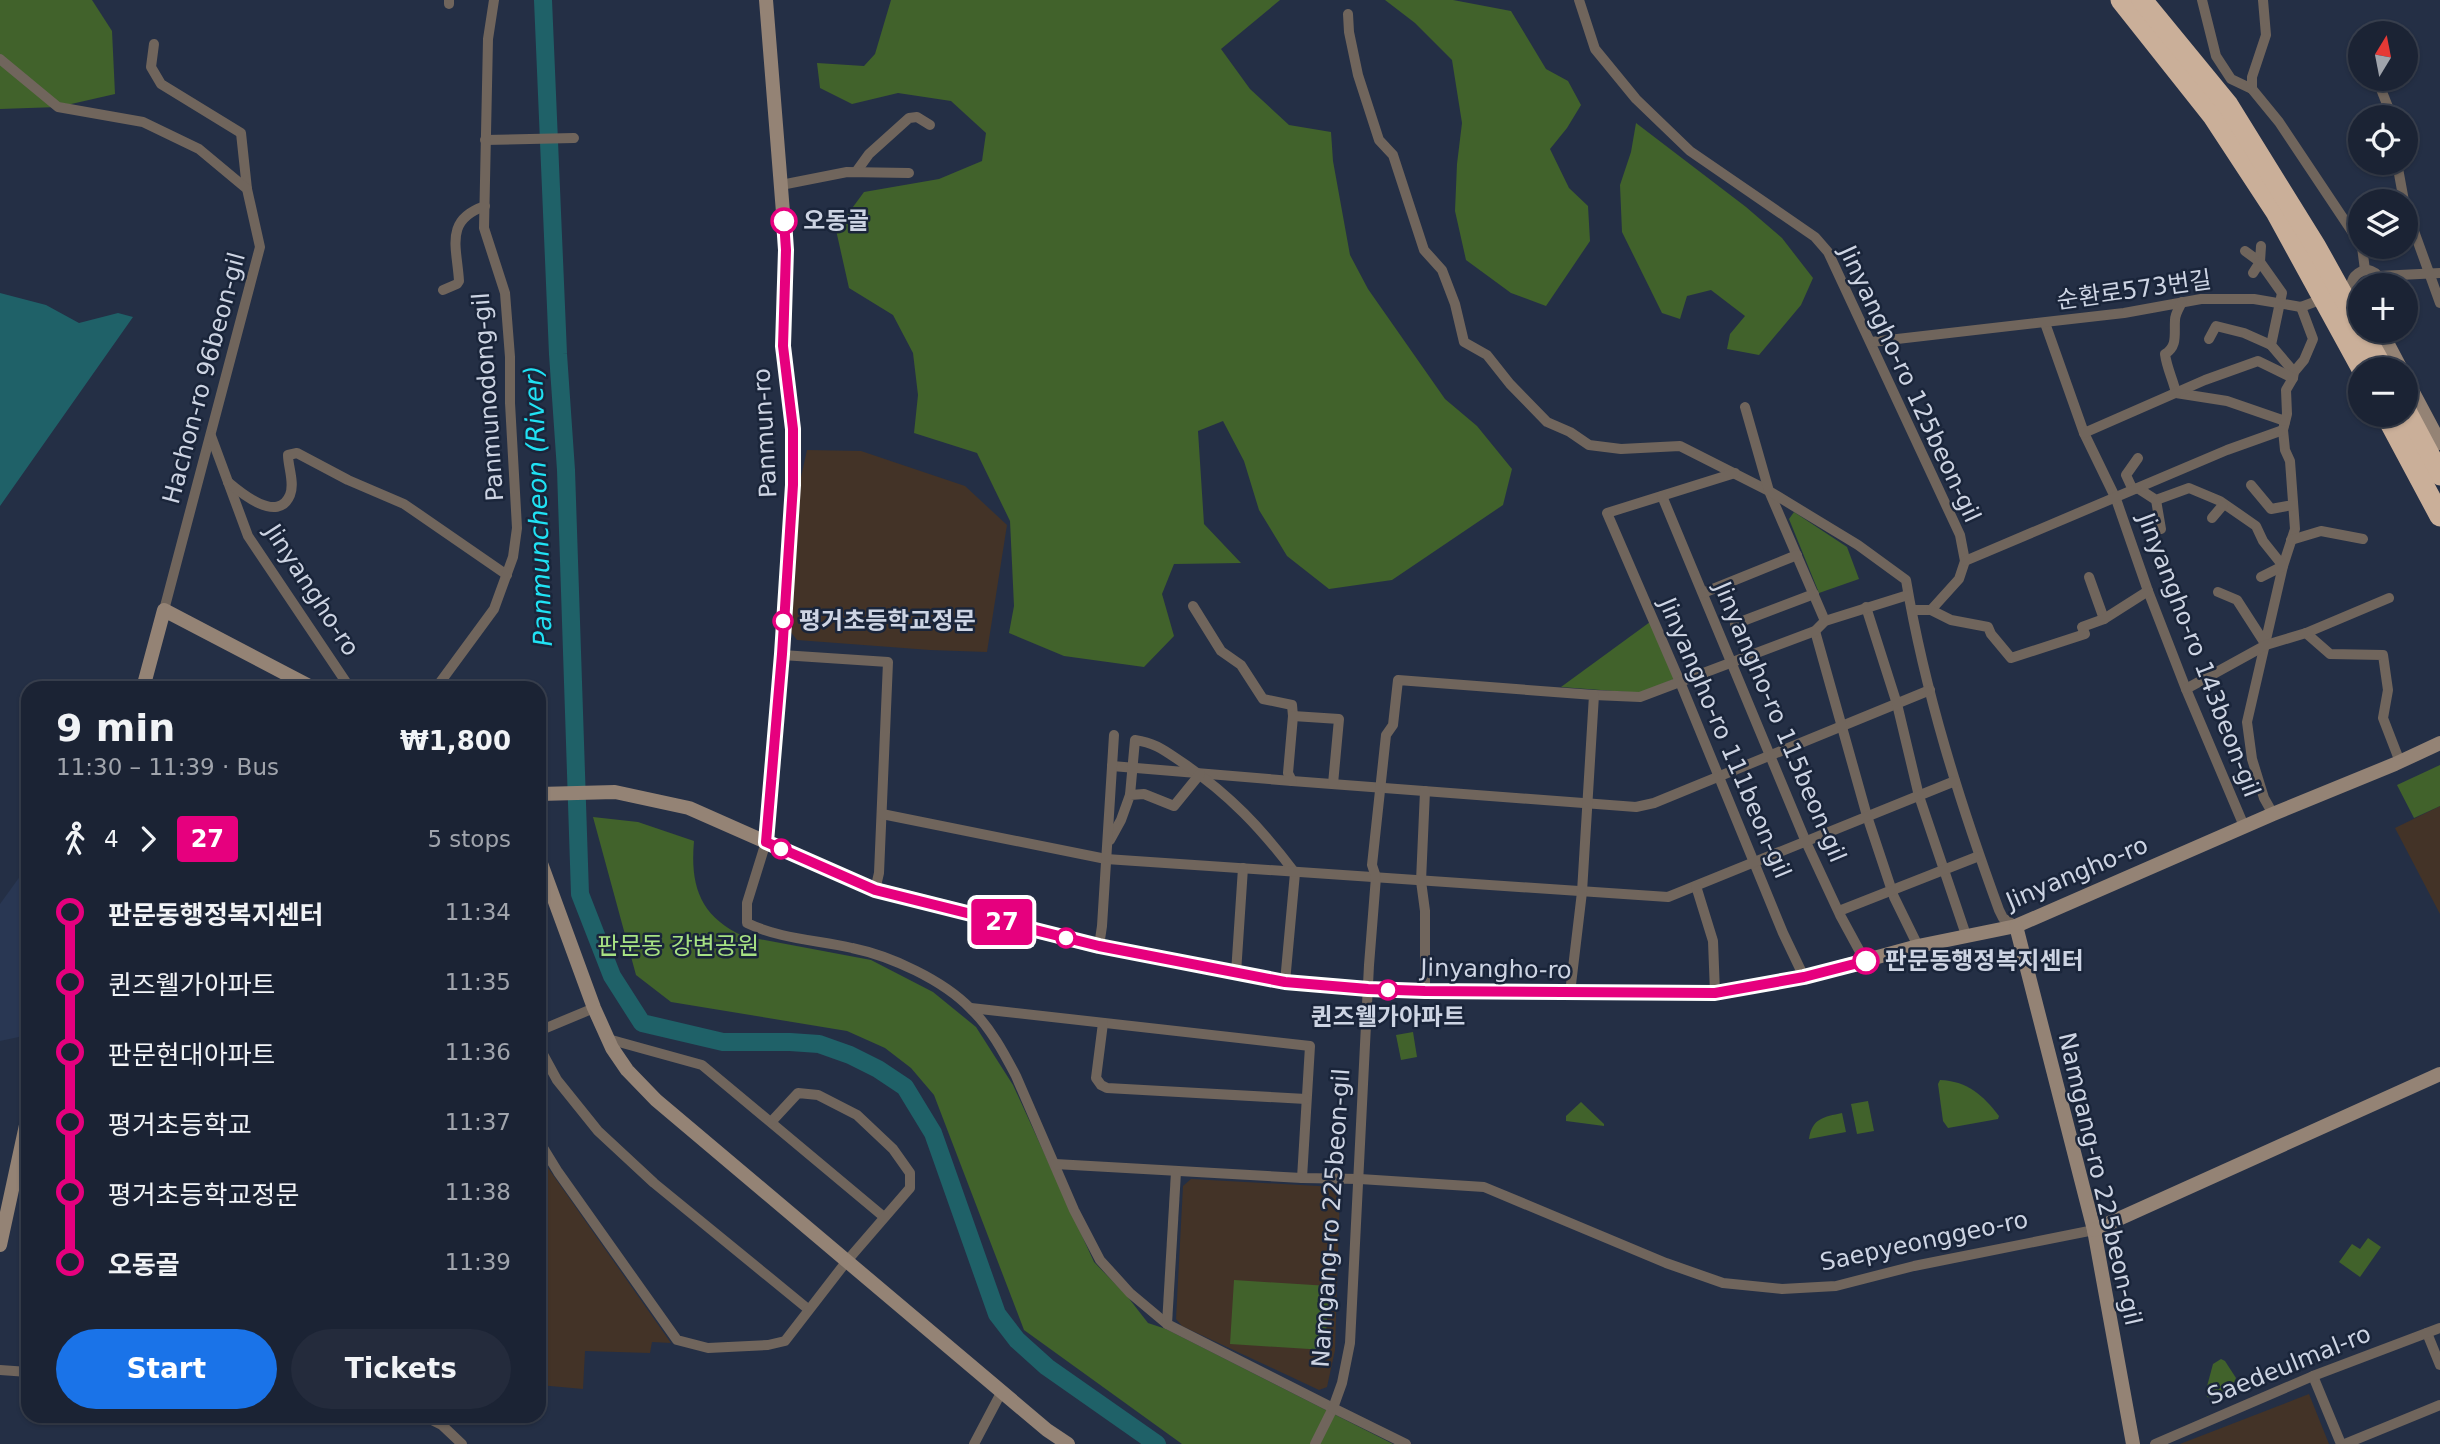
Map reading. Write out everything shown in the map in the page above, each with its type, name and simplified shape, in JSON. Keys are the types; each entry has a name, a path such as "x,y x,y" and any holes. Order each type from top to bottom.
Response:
{"highway":[{"path":"2121,0 2213,116 2276,212 2308,251 2348,310"},
{"path":"2143,0 2228,106 2308,251 2357,357"},
{"path":"2392,427 2440,516"},
{"path":"2414,427 2440,475"}],"street":[{"name":"Panmunodong-gil","path":"441,681 494,609 513,557 517,528 505,293 484,228 488,39 494,0"},
{"name":"Panmun-ro","path":"766,0 786,250 783,346 793,429 793,485 782,654 766,842"},
{"name":"Jinyangho-ro 125beon-gil","path":"1579,0 1595,49 1636,100 1690,151 1815,237 1828,252 1960,536 1965,561 1959,579 1931,610"},
{"path":"2202,0 2216,56 2231,79 2252,89 2279,122 2348,226"},
{"path":"2252,89 2252,77 2266,35 2263,0"},
{"path":"1348,14 1358,75 1379,140 1393,155 1424,250 1442,270 1455,304 1464,342 1487,355 1546,422 1570,432 1589,445 1621,449 1680,446 1769,491 1858,545 1906,580 1930,690 1955,781 1999,910 2003,918 2016,926"},
{"name":"Hachon-ro 96beon-gil","path":"153,44 151,67 160,84 241,133 247,189 260,247 164,610"},
{"path":"0,59 58,107 143,122 200,149 247,189"},
{"path":"856,172 869,154 909,118 918,117 930,125"},
{"path":"485,140 574,138"},
{"path":"781,185 856,172 909,173"},
{"path":"443,290 459,281 455,250 456,227 462,218 473,210 485,206"},
{"path":"2418,236 2435,274 2440,303"},
{"path":"2253,273 2260,262 2261,246"},
{"path":"2245,251 2260,262 2282,293 2271,345"},
{"path":"2363,259 2365,270"},
{"path":"2360,273 2365,270 2376,273"},
{"name":"순환로573번길","path":"1871,342 2124,313 2202,299 2254,299 2301,307 2348,290"},
{"path":"2176,393 2174,382 2168,376 2165,354 2174,344 2175,319 2182,302"},
{"path":"2284,427 2287,414 2286,390 2313,339 2301,307"},
{"name":"Jinyangho-ro 143beon-gil","path":"2045,323 2084,433 2116,499 2186,689 2244,826"},
{"path":"2209,339 2216,326 2244,333 2271,345 2293,375"},
{"path":"2084,433 2258,361 2293,375"},
{"path":"2176,393 2227,401 2285,421 2285,450 2290,461 2295,529 2283,566 2247,722 2252,759 2264,798 2273,814"},
{"path":"2418,402 2440,443"},
{"path":"1745,407 1769,491 1825,621"},
{"path":"2116,499 2284,427"},
{"name":"Jinyangho-ro","path":"211,436 248,536 345,681"},
{"path":"228,482 257,503 273,507 283,504 290,494 288,455 297,453 348,480 404,504 507,575"},
{"path":"2138,458 2126,475 2132,488 2139,489 2155,500 2161,529"},
{"path":"1662,496 1735,473"},
{"path":"2251,485 2271,509 2292,505"},
{"path":"2155,500 2189,488 2220,501 2256,526 2263,541 2283,566"},
{"name":"Jinyangho-ro 111beon-gil","path":"1662,496 1607,513 1783,933 1804,977"},
{"name":"Jinyangho-ro 115beon-gil","path":"1662,496 1806,842 1866,961"},
{"name":"Jinyangho-ro 143beon-gil","path":"1965,561 2116,499"},
{"path":"2212,518 2223,505"},
{"path":"2291,540 2321,531 2363,539"},
{"path":"1703,593 1797,555"},
{"path":"2260,577 2283,566"},
{"path":"2089,577 2104,619"},
{"path":"1912,610 1931,610 1951,620 1988,627 2011,658 2085,634 2082,627 2104,619 2148,591"},
{"path":"2218,593 2237,600 2266,645"},
{"path":"1735,624 1814,594"},
{"path":"1570,993 1582,892 1594,695 1640,697 1815,631 1825,621 1908,595"},
{"path":"2186,689 2266,645 2306,633 2389,598"},
{"path":"1193,606 1221,651 1241,665 1263,699 1292,705 1288,773 1292,781"},
{"path":"1866,607 1897,704 1919,796 1966,935"},
{"path":"145,681 164,610 300,681"},
{"path":"1815,631 1867,816 1892,890 1919,946"},
{"path":"2306,633 2330,654 2383,655 2388,690 2383,718 2400,762"},
{"path":"782,654 888,663 882,814 875,890"},
{"name":"Namgang-ro 225beon-gil","path":"1315,1444 1342,1383 1350,1343 1376,877 1372,865 1386,735 1394,725 1398,680 1594,695"},
{"path":"1112,766 1636,807 1654,803 1930,690"},
{"path":"1293,716 1339,719 1333,784"},
{"path":"1153,743 1159,731"},
{"path":"1099,946 1114,735"},
{"path":"1107,845 1121,820 1130,795 1135,740 1153,743 1200,774 1228,796 1275,846 1295,873 1285,982"},
{"name":"Jinyangho-ro","path":"546,794 615,792 689,808 875,890 1099,946 1285,982 1425,991 1715,993 1804,977 1919,946 2016,926 2440,743"},
{"path":"1130,795 1144,794 1174,806 1200,774"},
{"path":"882,814 1106,859 1668,897 1955,781"},
{"path":"1425,791 1421,881 1425,911 1425,991"},
{"path":"766,842 747,903 747,923 765,932 854,948 886,957 935,982 971,1008 1006,1057 1016,1076 1074,1210 1100,1259 1130,1293 1167,1324 1406,1444"},
{"path":"1839,911 1979,856"},
{"path":"1236,973 1243,868"},
{"path":"546,877 594,1008 608,1039 627,1070 656,1100 846,1262 1047,1430 1068,1444"},
{"path":"1696,886 1713,941 1715,993"},
{"name":"Namgang-ro 225beon-gil","path":"2016,926 2094,1230 2133,1444"},
{"path":"546,1028 594,1008"},
{"path":"971,1008 1310,1046 1302,1178"},
{"path":"1103,1023 1096,1078 1107,1088 1306,1099"},
{"path":"608,1039 702,1065 884,1216"},
{"path":"546,1060 557,1080 598,1131 654,1183 808,1308"},
{"name":"Saepyeonggeo-ro","path":"1055,1164 1302,1178 1360,1178 1484,1187 1589,1228 1667,1263 1723,1283 1782,1289 1836,1286 1914,1266 2094,1230 2440,1074"},
{"path":"546,1152 677,1340 708,1348 768,1345 785,1341 808,1308 910,1188 910,1173 893,1149 857,1115 818,1095 798,1093 772,1121"},
{"path":"0,1245 21,1148"},
{"path":"1167,1324 1176,1172"},
{"name":"Saedeulmal-ro","path":"2155,1444 2313,1376 2440,1328"},
{"path":"2427,1333 2440,1365"},
{"path":"0,1370 21,1372"},
{"path":"2313,1376 2343,1444 2440,1405"},
{"path":"974,1444 1002,1391"},
{"path":"438,1423 462,1444"}],"shaded area":[{"path":"0,293 46,305 79,323 118,313 133,317 0,506"},
{"path":"807,450 861,451 965,486 1007,525 987,652 797,640 790,631 801,477"},
{"path":"2440,806 2440,914 2395,828"},
{"path":"21,875 21,1036 0,1041 0,904"},
{"path":"546,1165 671,1343 652,1342 650,1353 585,1351 583,1389 546,1386"},
{"path":"1191,1179 1336,1187 1340,1192 1335,1350 1327,1387 1319,1390 1182,1326 1176,1319 1183,1186"},
{"path":"2309,1394 2329,1444 2180,1444"}],"green space":[{"path":"0,0 92,0 112,31 115,94 58,107 0,109"},
{"path":"891,0 1280,0 1221,49 1250,89 1289,125 1331,132 1333,161 1350,255 1368,289 1445,399 1477,426 1512,469 1503,505 1392,580 1329,589 1287,556 1259,510 1244,461 1223,421 1198,431 1204,524 1241,563 1174,564 1162,594 1174,636 1144,667 1064,656 1009,633 1014,606 1010,521 977,453 914,433 918,395 913,353 893,315 849,288 836,230 864,192 939,179 982,161 986,133 951,101 898,93 852,104 820,88 817,63 864,66 875,54"},
{"path":"1385,0 1453,0 1511,11 1546,69 1568,81 1581,105 1550,149 1569,188 1588,206 1590,241 1546,306 1511,293 1466,260 1455,211 1462,123 1452,60 1415,23"},
{"path":"1636,123 1782,238 1813,278 1801,305 1759,355 1727,349 1730,334 1745,316 1711,290 1687,296 1680,319 1662,313 1622,232 1620,185 1631,152"},
{"path":"1794,512 1847,547 1859,579 1819,593 1789,519"},
{"path":"1650,622 1674,679 1640,693 1561,687"},
{"path":"2440,765 2440,806 2414,818 2397,785"},
{"name":"판문동 강변공원","path":"593,817 638,822 694,841 694,872 701,898 717,919 743,936 871,960 933,992 976,1027 1013,1085 1094,1262 1127,1296 1148,1323 1166,1329 1393,1444 1182,1444 1024,1330 934,1095 911,1068 885,1048 847,1031 671,1002 636,975"},
{"path":"1413,1032 1417,1057 1401,1060 1396,1035"},
{"path":"1940,1080 1958,1083 1974,1090 1993,1108 1999,1116 1998,1119 1948,1128 1943,1121 1938,1084"},
{"path":"1868,1101 1874,1131 1857,1134 1851,1104"},
{"path":"1581,1102 1604,1126 1566,1121 1566,1116"},
{"path":"1842,1113 1846,1132 1809,1139 1816,1123 1824,1117"},
{"path":"2368,1238 2381,1247 2360,1277 2339,1262 2352,1244 2360,1249"},
{"path":"1234,1280 1329,1286 1325,1350 1230,1344"},
{"path":"2221,1359 2236,1378 2224,1392 2207,1397 2206,1390 2213,1364"}],"waterway":[{"name":"Panmuncheon (River)","path":"543,0 558,354 566,470 580,894 612,976 642,1023 723,1042 819,1044 850,1055 905,1087 933,1133 997,1314 1017,1340 1047,1367 1157,1444"}],"bus line":[{"name":"27","path":"784,221 786,250 783,346 793,429 793,485 766,842 875,890 1099,946 1285,982 1425,991 1715,993 1804,977 1866,961"}],"place":[{"name":"오동골","path":"784,221"},
{"name":"평거초등학교정문","path":"783,621"},
{"name":"판문동행정복지센터","path":"1866,961"},
{"name":"퀸즈웰가아파트","path":"1388,990"}]}
